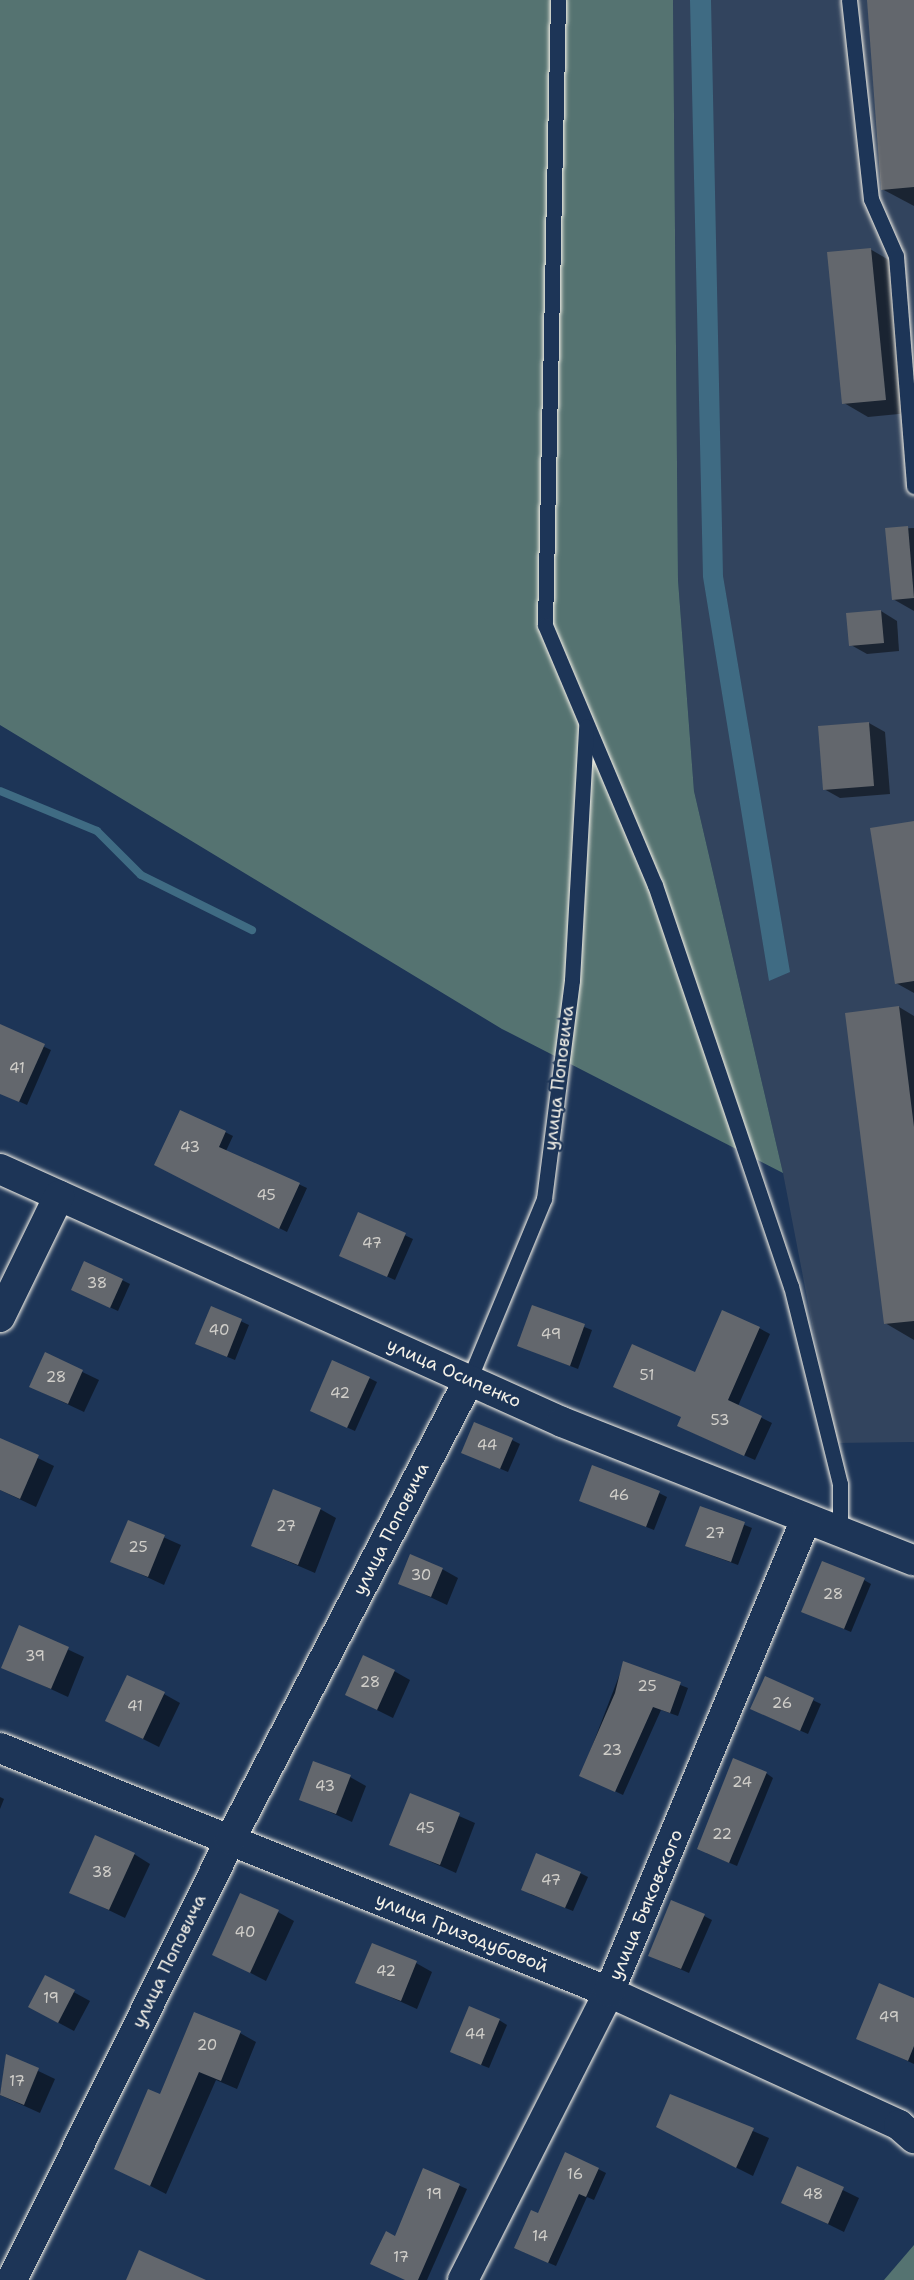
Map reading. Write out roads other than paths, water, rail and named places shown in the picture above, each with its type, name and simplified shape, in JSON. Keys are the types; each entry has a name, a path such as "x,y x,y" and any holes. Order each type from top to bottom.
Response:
{"street":[{"name":"улица Осипенко","path":"0,1169 469,1380 914,1561"},
{"path":"0,1317 59,1196"},
{"name":"улица Поповича","path":"12,2280 230,1840 469,1380"},
{"name":"улица Быковского","path":"464,2280 609,1992 806,1519"},
{"name":"улица Гризодубовой","path":"0,1748 609,1992 899,2125 914,2138"}],"lane":[{"path":"558,0 545,625 655,885 791,1286 840,1484 840,1531"},
{"path":"849,0 871,199 896,256 914,486"},
{"name":"улица Поповича","path":"469,1380 544,1199 572,980 586,723"}],"waterway":[{"path":"0,791 97,831 141,875 252,930"}]}
